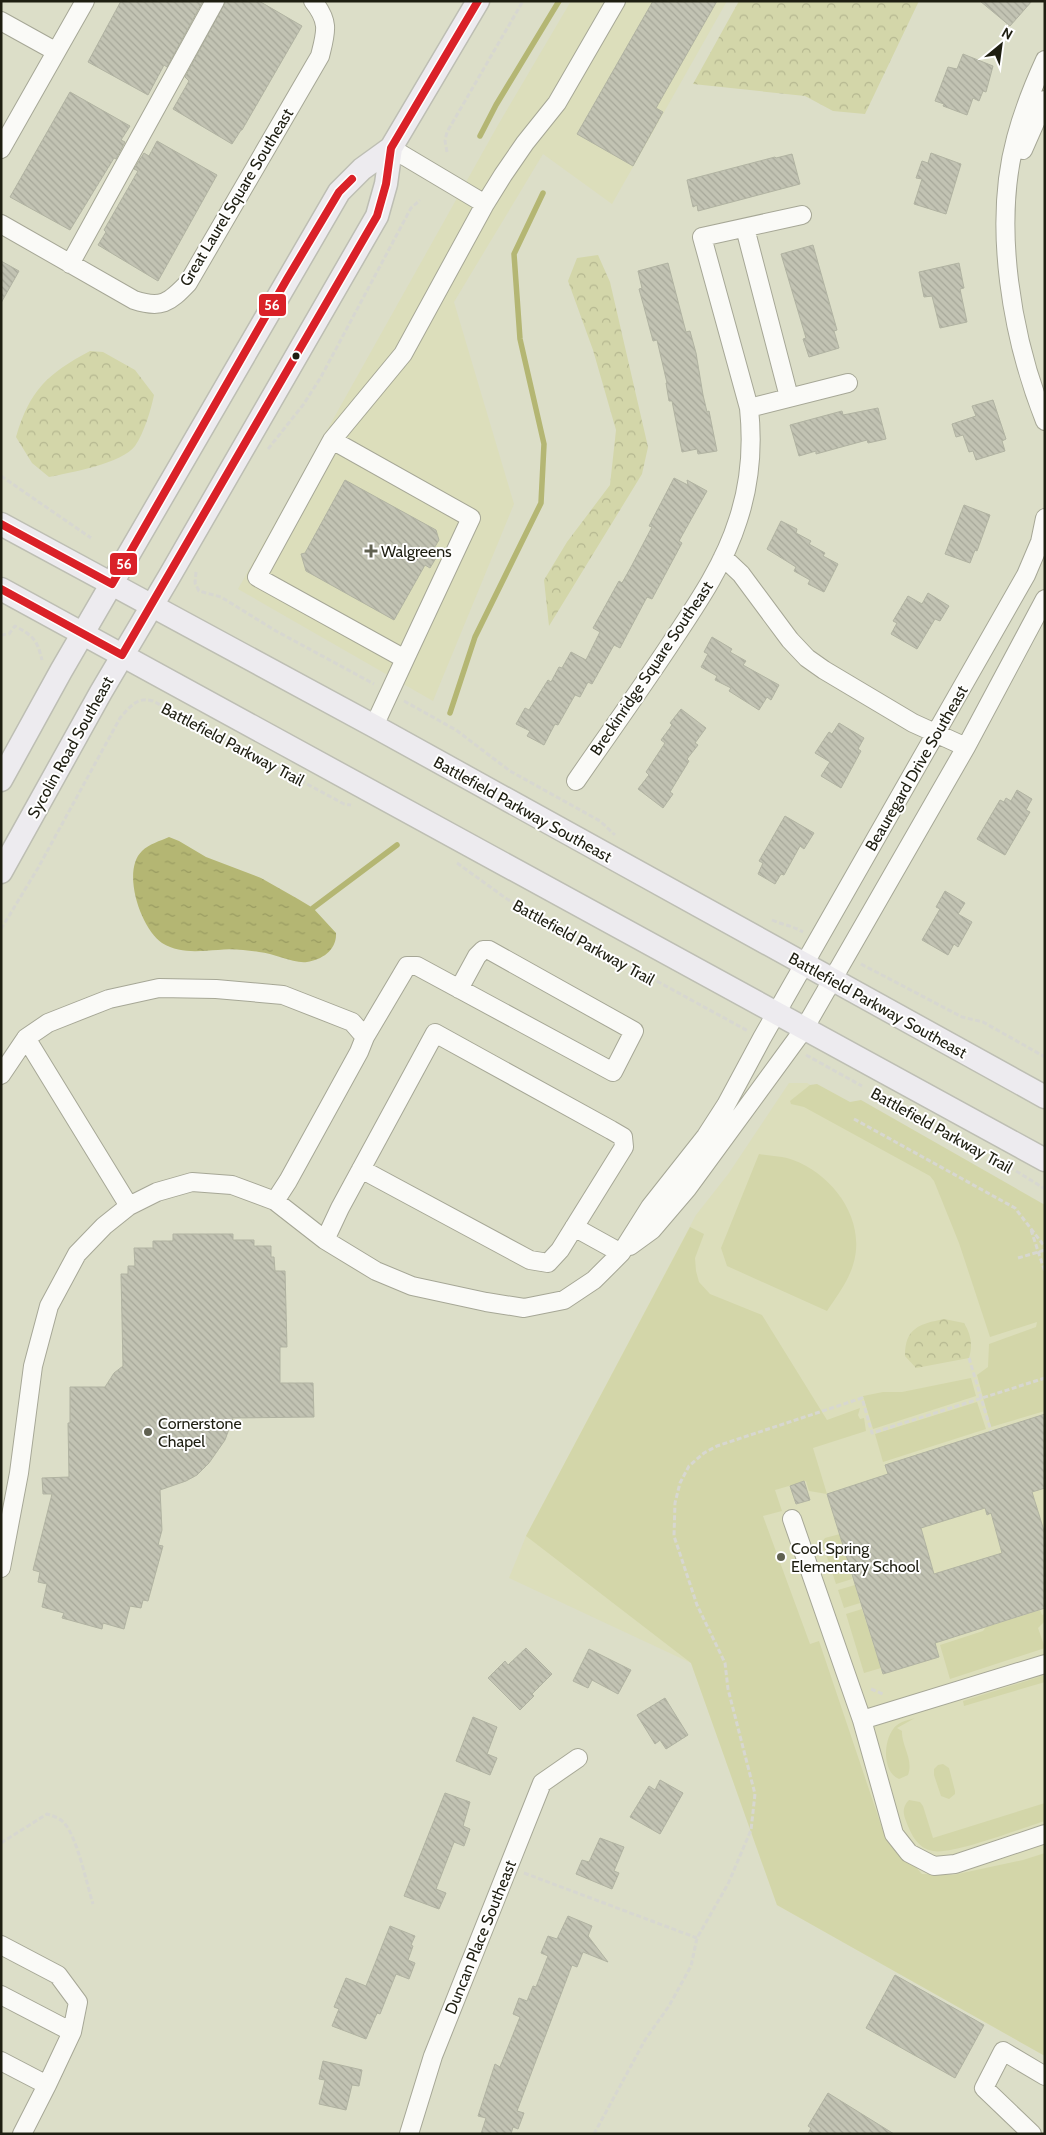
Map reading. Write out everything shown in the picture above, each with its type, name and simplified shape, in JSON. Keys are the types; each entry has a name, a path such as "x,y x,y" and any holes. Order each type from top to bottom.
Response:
{"main road":[{"name":"Sycolin Road Southeast","path":"1,872 122,655 377,216 386,184 391,148 478,1"},
{"name":"Sycolin Road Southeast","path":"1,780 82,634 339,192 362,169 391,148"},
{"name":"Battlefield Parkway Southeast","path":"1,524 374,726 1045,1097"},
{"path":"1,589 1045,1160"}],"street":[{"path":"1,149 85,1"},
{"path":"70,264 215,1"},
{"name":"Great Laurel Square Southeast","path":"1,224 134,300 150,306 172,300 188,283 320,56 327,30 320,10 313,1"},
{"path":"404,659 257,577 332,440 403,354 503,174 557,103 616,1"},
{"path":"1,21 55,51"},
{"path":"1045,60 1033,86 1015,140 1007,193 1005,245 1020,340 1034,394 1045,421"},
{"path":"1007,193 1045,100"},
{"path":"391,148 485,204"},
{"name":"Breckinridge Square Southeast","path":"576,781 698,604 723,557 738,521 745,494 750,461 751,433 749,408 702,237 802,215"},
{"path":"745,228 789,398"},
{"path":"749,408 848,383"},
{"path":"332,440 471,518 388,692 374,726"},
{"name":"Beauregard Drive Southeast","path":"621,1252 650,1208 711,1128 726,1105 776,1013 1026,575 1040,542 1045,518"},
{"path":"723,557 741,574 790,640 807,658 914,723 966,747"},
{"name":"Beauregard Drive Southeast","path":"621,1252 652,1230 668,1214 804,1028 847,957 966,747 1045,599"},
{"path":"275,1201 296,1168 359,1052 365,1037 407,966 417,966 459,989 613,1072 634,1031 489,950 483,950 477,956 459,989"},
{"path":"1,1075 26,1038 48,1023 109,999 159,988 216,989 283,995 352,1022 365,1037"},
{"path":"324,1240 361,1169 434,1033 623,1137 624,1147 560,1250 548,1263 530,1260 361,1169"},
{"path":"26,1038 129,1206"},
{"path":"1,1568 19,1472 33,1366 49,1306 77,1254 104,1226 129,1206 156,1192 192,1182 232,1185 275,1201 324,1240 376,1272 412,1286 524,1308 564,1300 594,1280 621,1252 574,1227"},
{"path":"792,1518 862,1720 894,1834 908,1853 934,1866 955,1864 1045,1834"},
{"path":"862,1720 1045,1664"},
{"name":"Duncan Place Southeast","path":"409,2134 433,2056 542,1783 578,1758"},
{"path":"1,1945 58,1975 78,2002 72,2032 22,2134"},
{"path":"1,1995 72,2032"},
{"path":"1045,2076 1003,2051 984,2088 1033,2134 1045,2124"},
{"path":"1,2061 47,2085"}],"path":[{"path":"447,152 445,141 447,132 523,1"},
{"path":"263,456 303,405 321,377 411,208 420,200"},
{"path":"1,476 91,538"},
{"path":"198,568 195,583 198,590 221,596 276,631 456,730 510,771 600,821 620,839"},
{"path":"1,635 9,634 15,626 31,634 36,640 42,660"},
{"name":"Battlefield Parkway Trail","path":"1,929 38,868 120,718 140,699 153,701 344,804 353,806"},
{"name":"Battlefield Parkway Trail","path":"451,858 464,870 507,899 762,1038"},
{"path":"771,920 779,924 790,924 817,941"},
{"path":"847,957 962,1017 983,1022 1045,1057"},
{"name":"Battlefield Parkway Trail","path":"789,1048 809,1056 868,1089"},
{"path":"854,1119 1015,1208 1045,1249 1018,1258"},
{"name":"Battlefield Parkway Trail","path":"996,1159 1045,1189"},
{"path":"1030,1227 1045,1272"},
{"path":"969,1358 991,1430"},
{"path":"594,2134 617,2088 645,2040 669,2006 691,1966 697,1938 711,1915 752,1830 755,1794 728,1689 725,1663 697,1605 674,1536 675,1503 680,1483 689,1466 704,1453 717,1446 862,1398 872,1433 1045,1378"},
{"path":"867,1684 870,1689 887,1694"},
{"path":"1,1843 47,1814 55,1816 65,1824 71,1835 93,1904"},
{"path":"508,1866 697,1938"}],"shaded area":[{"path":"571,1 727,1 612,204 543,154 454,302 514,504 433,701 238,589 498,125"},
{"name":"Cool Spring Elementary School","path":"789,1083 807,1083 1045,1211 1045,2056 777,1905 691,1663 509,1578 526,1536 696,1215 729,1173"}],"green space":[{"path":"739,1 919,1 865,114 833,111 805,96 693,84"},
{"path":"598,255 610,282 648,447 642,474 549,626 544,580 567,542 610,485 616,430 593,350 568,281 577,258"},
{"path":"90,351 103,352 135,370 154,395 149,414 138,441 129,452 108,462 49,477 32,463 16,437 21,421 34,395 42,385 62,368"},
{"path":"817,1084 850,1102 861,1100 1045,1205 1045,1411 991,1427 977,1375 988,1367 989,1344 1036,1327 1037,1322 990,1337 959,1243 934,1181 930,1176 804,1107 791,1104 790,1101 810,1085"},
{"path":"759,1154 789,1159 808,1167 834,1188 851,1216 856,1248 853,1265 845,1283 827,1311 727,1266 721,1248"},
{"path":"690,1227 704,1234 695,1258 699,1282 710,1294 762,1315 827,1420 860,1408 858,1415 860,1419 864,1418 866,1431 813,1448 827,1494 809,1491 806,1481 775,1490 782,1511 763,1516 810,1644 819,1641 883,1831 922,1874 953,1875 1023,1860 1045,1853 1045,2056 777,1905 691,1663 526,1536"},
{"path":"944,1319 964,1323 971,1340 969,1358 916,1368 905,1356 911,1333 927,1323"},
{"path":"971,1378 976,1396 873,1429 863,1396 883,1392 902,1392"},
{"path":"977,1402 986,1429 883,1462 875,1434"},
{"path":"840,1534 852,1579 836,1584 822,1542 825,1538"},
{"path":"855,1585 860,1603 844,1608 838,1590"},
{"path":"862,1609 881,1668 864,1673 846,1614"},
{"path":"1040,1610 1042,1615 1045,1614 1045,1621 1038,1628 1045,1648 950,1679 940,1645 983,1631 986,1627"},
{"path":"1045,1675 1045,1682 964,1706 963,1701"},
{"path":"915,1718 897,1728 902,1731 909,1764 908,1775 899,1779 893,1775 887,1762 886,1753 889,1737 897,1725"},
{"path":"943,1764 949,1768 955,1791 955,1794 949,1799 941,1796 934,1775 934,1769 938,1765"},
{"path":"909,1800 920,1802 923,1806 933,1838 1045,1803 1045,1821 971,1845 956,1849 933,1851 919,1844 910,1831 904,1813 905,1805"}],"water":[{"path":"169,837 206,857 261,878 313,908 336,933 336,939 331,949 318,959 302,962 244,950 183,950 162,943 147,926 141,913 136,899 133,872 136,860 142,851"}],"building":[{"path":"121,1 203,1 167,67 164,65 148,95 88,62"},
{"path":"226,1 259,1 302,26 232,144 173,109 189,81 185,77"},
{"path":"653,1 717,1 656,108 663,112 633,166 577,134"},
{"path":"980,1 1032,1 1010,26"},
{"path":"963,54 993,66 986,92 983,91 979,101 973,98 967,115 935,101 948,67 957,69"},
{"path":"70,92 130,126 121,140 125,142 116,159 114,158 70,230 10,197"},
{"path":"157,141 217,175 158,281 98,245 106,232 104,230 138,171 134,169 144,153 149,156"},
{"path":"931,153 961,164 946,214 914,204 922,179 916,178 922,161 928,163"},
{"path":"792,154 800,184 698,211 697,205 693,207 687,180"},
{"path":"813,245 837,330 834,331 839,348 809,357 803,339 806,338 781,254"},
{"path":"1,261 19,271 1,303"},
{"path":"668,263 686,332 690,331 696,353 703,395 707,412 709,411 717,451 698,454 697,449 682,452 672,401 669,401 667,383 657,340 653,341 639,289 642,288 638,271"},
{"path":"959,263 964,288 960,289 967,322 940,328 932,296 924,297 919,272"},
{"path":"993,400 1006,439 1002,441 1005,451 976,460 973,451 969,452 963,435 956,437 952,424 976,416 972,406"},
{"path":"878,408 886,439 868,443 867,440 816,454 816,451 799,456 790,425 842,411 843,415"},
{"path":"674,478 688,485 687,480 707,491 679,541 682,543 652,599 647,597 620,648 614,645 592,684 588,682 580,697 575,695 558,725 555,724 544,745 527,736 530,731 516,724 525,708 529,710 548,680 551,682 559,667 562,668 571,652 586,660 600,632 593,628 619,581 622,583 631,567 652,527 649,526"},
{"name":"Walgreens","path":"345,480 436,530 439,540 433,550 439,553 430,568 425,565 394,620 306,571 301,554 305,553"},
{"path":"964,505 990,515 977,551 975,550 970,563 945,554"},
{"path":"781,521 797,529 796,533 811,541 809,544 825,553 823,556 838,564 824,592 808,584 810,580 794,571 796,567 767,549"},
{"path":"928,593 949,606 940,621 935,619 917,649 891,634 897,623 893,621 908,596 922,604"},
{"path":"712,637 732,649 730,652 746,661 743,665 779,685 771,700 767,697 759,710 729,691 731,688 715,680 717,676 701,667 708,654 704,652"},
{"path":"681,709 706,728 695,743 698,745 687,759 689,761 670,792 673,794 663,808 638,789 649,775 646,772 665,743 661,740 672,725 670,723"},
{"path":"839,723 864,738 858,749 861,751 841,788 821,776 830,762 815,753 829,732 832,734"},
{"path":"1017,790 1032,799 1026,810 1030,812 1005,855 977,839 1000,800 1004,802 1006,798 1011,801"},
{"path":"785,816 814,833 804,849 800,846 784,875 781,874 775,884 758,874 763,863 759,861"},
{"path":"945,891 965,903 958,914 972,922 958,947 954,944 948,955 922,940 940,909 936,907"},
{"name":"Cornerstone Chapel","path":"173,1234 233,1234 233,1240 254,1240 254,1246 271,1246 271,1257 274,1257 275,1271 285,1271 287,1347 280,1347 280,1383 313,1383 314,1417 233,1418 225,1440 209,1463 197,1475 160,1490 162,1530 158,1545 163,1546 148,1601 143,1600 141,1608 130,1606 124,1629 103,1623 102,1629 62,1618 64,1613 42,1607 47,1584 38,1582 40,1572 33,1570 52,1494 43,1494 42,1478 69,1477 68,1423 70,1423 70,1387 105,1387 114,1373 123,1366 121,1274 128,1274 128,1266 135,1266 134,1248 153,1248 153,1241 173,1241"},
{"name":"Cool Spring Elementary School","path":"1045,1414 1045,1488 1032,1492 1045,1534 1045,1608 935,1643 939,1657 883,1674 827,1494 888,1474 885,1465","holes":["985,1508 987,1515 991,1513 1002,1553 934,1574 921,1528"]},
{"path":"804,1481 810,1500 796,1504 790,1486"},
{"path":"526,1648 552,1674 532,1694 534,1696 520,1710 488,1678 505,1661 508,1665"},
{"path":"589,1649 631,1670 618,1694 592,1680 588,1688 573,1681"},
{"path":"665,1698 688,1735 666,1749 660,1740 655,1744 637,1715"},
{"path":"473,1717 497,1727 487,1754 497,1758 490,1775 456,1761"},
{"path":"660,1780 683,1793 660,1834 630,1817 649,1786 655,1790"},
{"path":"445,1793 470,1802 463,1826 470,1829 464,1846 454,1842 436,1889 446,1893 439,1909 404,1896"},
{"path":"600,1838 624,1847 614,1871 619,1873 612,1889 576,1874 582,1860 589,1862"},
{"path":"568,1916 592,1926 588,1936 608,1962 583,1952 577,1967 572,1965 517,2111 524,2113 518,2129 513,2127 511,2134 481,2134 486,2118 478,2116 495,2064 500,2067 520,2017 513,2014 519,1998 527,2001 533,1986 536,1987 548,1956 541,1953 548,1936 557,1939"},
{"path":"390,1926 415,1936 408,1960 415,1963 409,1979 396,1974 380,2014 377,2013 366,2039 332,2026 339,2009 334,2007 346,1978 366,1986"},
{"path":"895,1975 984,2025 955,2078 866,2028"},
{"path":"323,2061 362,2070 359,2086 352,2085 346,2110 319,2104 325,2080 319,2079"},
{"path":"828,2093 894,2134 808,2134 811,2128 808,2126"}],"waterway":[{"path":"480,136 496,105 559,1"},
{"path":"450,713 475,637 541,503 544,444 520,339 514,254 543,193"},
{"path":"313,908 397,845"}],"transit line":[{"name":"56","path":"1,589 122,655 377,216 386,184 391,148 478,1"},
{"name":"56","path":"1,524 112,584 287,279 339,192 352,179"}],"place":[{"name":"Walgreens","path":"371,551"},
{"name":"Cornerstone Chapel","path":"148,1432"},
{"name":"Cool Spring Elementary School","path":"781,1557"}]}
